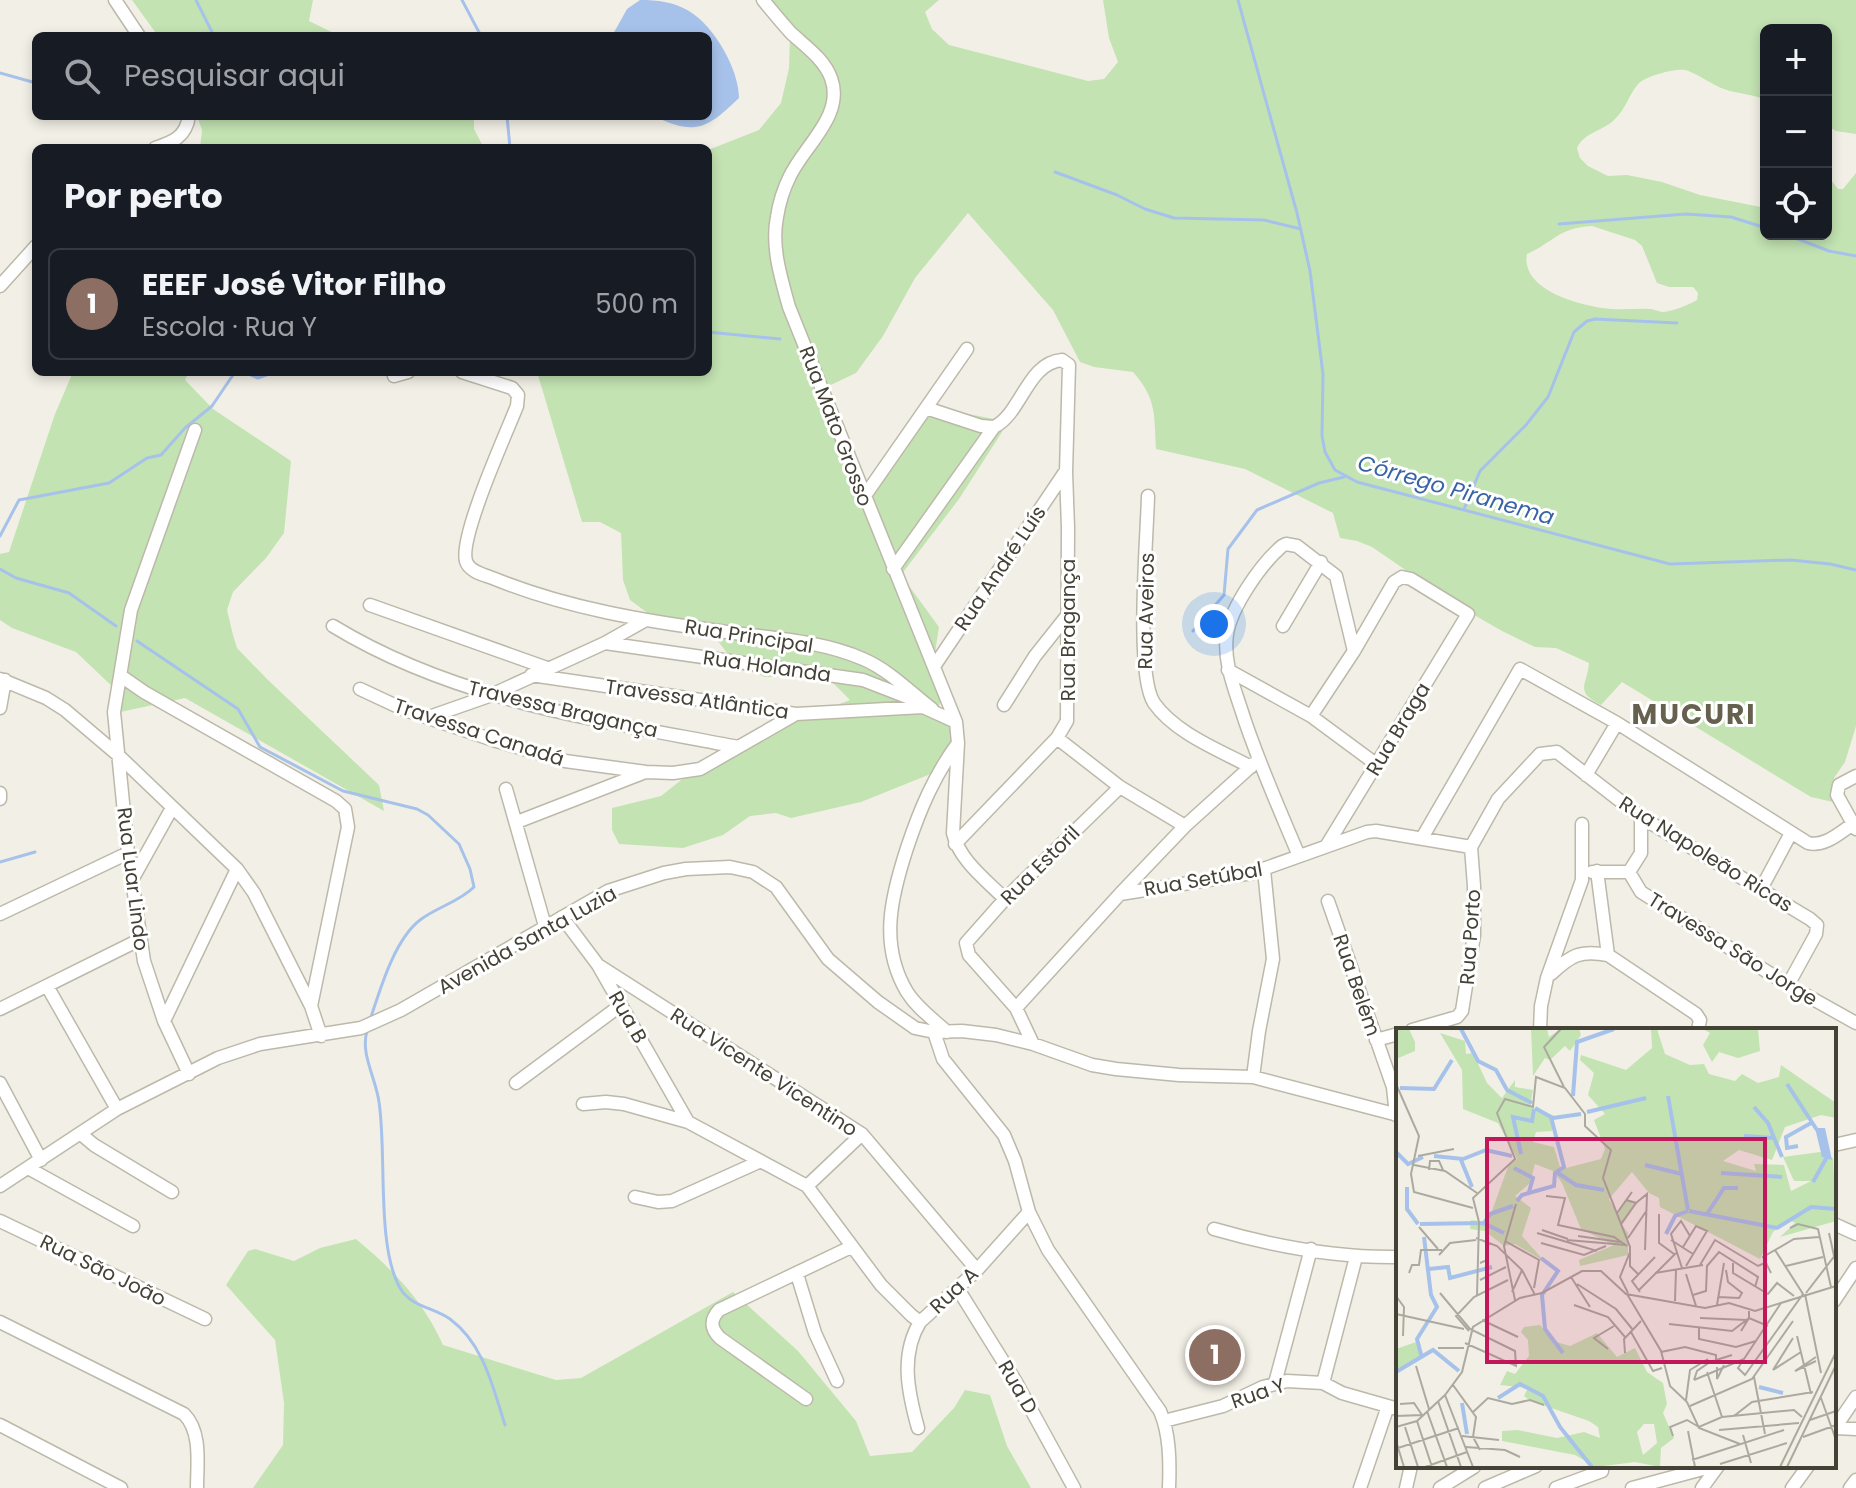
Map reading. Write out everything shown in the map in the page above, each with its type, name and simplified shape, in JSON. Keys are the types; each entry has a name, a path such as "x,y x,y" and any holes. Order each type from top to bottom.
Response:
{"street":[{"path":"115,0 136,32"},
{"name":"Rua Mato Grosso","path":"763,0 820,60 832,79 833,102 821,128 790,176 783,196 777,217 777,261 789,307 956,722 955,844"},
{"path":"166,144 182,135 188,120"},
{"path":"0,286 32,250"},
{"path":"864,497 967,349"},
{"name":"Rua Bragança","path":"994,427 1007,416 1040,370 1052,361 1066,362 1070,370 1066,465 1067,721 1057,738"},
{"name":"Rua Principal","path":"474,376 512,388 518,395 512,419 470,525 466,546 467,564 471,569 586,608 644,621 786,640 849,654 879,667 927,708"},
{"path":"926,408 981,426 994,427"},
{"path":"893,569 994,427"},
{"name":"Rua Luar Lindo","path":"189,1074 149,981 128,853 115,700 131,610 195,430"},
{"name":"Rua André Luís","path":"935,665 1066,465"},
{"name":"Rua Aveiros","path":"1148,496 1143,660 1149,693 1164,714 1179,727 1254,764"},
{"path":"1299,856 1254,764 1228,670 1226,649 1230,621 1248,588 1277,550 1286,544 1297,546 1336,576 1354,651 1311,716"},
{"path":"1283,626 1321,562"},
{"name":"Rua Braga","path":"1327,845 1468,614 1411,579 1402,577 1394,582 1354,651"},
{"path":"370,605 547,668"},
{"path":"1004,705 1035,656 1066,617"},
{"path":"429,717 489,696 605,643 644,621"},
{"name":"Travessa Bragança","path":"333,626 391,659 489,696 738,747"},
{"name":"Rua Holanda","path":"605,643 863,680 890,689 927,708"},
{"path":"1422,838 1520,669 1617,723 1791,833 1816,845 1855,827 1839,800 1837,789 1856,776"},
{"path":"1228,670 1311,716 1376,764"},
{"name":"Travessa Atlântica","path":"531,675 796,714 927,708"},
{"path":"121,676 345,809 348,827 311,1006"},
{"path":"0,708 2,680 46,698 65,710 118,755 237,869 254,893 311,1006 321,1036"},
{"name":"Travessa Canadá","path":"360,689 405,710 565,761 673,773 700,769 738,747"},
{"path":"927,708 956,722"},
{"path":"738,747 796,714"},
{"path":"1586,775 1617,723"},
{"path":"1005,899 955,844 1057,738 1120,787 1185,826"},
{"path":"958,743 939,770 921,807 898,878 889,920 892,955 908,994 941,1032 940,1051 961,1084 1004,1135 1015,1161 1029,1212 1048,1250 1164,1421 1170,1462 1169,1488"},
{"name":"Rua Napoleão Ricas","path":"1471,847 1498,799 1520,774 1540,754 1557,752 1641,817 1817,925 1816,934 1788,985"},
{"path":"1033,1044 1016,1008 1185,826 1254,764"},
{"path":"517,822 646,772"},
{"name":"Rua Estoril","path":"1016,1008 969,955 966,947 968,940 1005,899 1120,787"},
{"path":"506,789 545,926"},
{"path":"0,793 0,799"},
{"path":"133,878 172,808"},
{"path":"1582,880 1597,871 1629,872 1641,853 1641,817"},
{"path":"1540,1028 1547,978 1582,880 1582,824"},
{"name":"Rua Setúbal","path":"1120,894 1264,870 1327,845 1376,831 1471,847"},
{"path":"1761,889 1791,833"},
{"name":"Rua Porto","path":"1419,1028 1457,1017 1465,1004 1474,935 1471,847"},
{"path":"0,914 128,853"},
{"name":"Avenida Santa Luzia","path":"0,1186 117,1109 238,1050 368,1026 608,891 664,873 718,867 753,872 764,878 783,895 816,945 850,980 901,1021 915,1028 978,1032 1033,1044 1067,1057 1116,1069 1253,1077 1396,1115"},
{"path":"164,1021 237,869"},
{"path":"1253,1077 1273,959 1264,870"},
{"path":"1597,871 1608,955"},
{"name":"Travessa São Jorge","path":"1629,872 1641,892 1788,985 1856,1023"},
{"name":"Rua Belém","path":"1328,901 1393,1087 1396,1108"},
{"name":"Rua B","path":"562,917 598,965 688,1122"},
{"path":"0,1009 141,939"},
{"path":"1547,978 1580,953 1608,955 1696,1014 1700,1020 1698,1028"},
{"name":"Rua Vicente Vicentino","path":"598,965 862,1134 977,1270"},
{"path":"47,986 117,1109"},
{"path":"516,1083 621,1005"},
{"path":"1376,1040 1396,1035"},
{"path":"0,1083 41,1160"},
{"path":"583,1104 624,1104 688,1122 807,1186 881,1285 920,1322"},
{"path":"81,1134 172,1192"},
{"path":"807,1186 862,1134"},
{"path":"1836,1145 1856,1140"},
{"path":"635,1197 658,1202 672,1201 761,1161"},
{"path":"28,1168 133,1226"},
{"name":"Rua A","path":"918,1428 911,1402 907,1357 909,1343 920,1322 977,1270 1029,1212"},
{"name":"Rua São João","path":"0,1221 205,1319"},
{"path":"1836,1225 1856,1234"},
{"path":"1214,1229 1356,1257 1396,1257"},
{"path":"806,1399 720,1338 712,1328 714,1315 851,1247"},
{"path":"1275,1383 1311,1249"},
{"path":"1323,1383 1356,1257"},
{"path":"797,1274 815,1333 837,1381"},
{"path":"1836,1298 1854,1275"},
{"name":"Rua D","path":"958,1289 1016,1382 1074,1488"},
{"path":"0,1322 175,1408 192,1422 197,1488"},
{"name":"Rua Y","path":"1164,1421 1223,1406 1275,1383 1301,1381 1323,1383 1342,1393 1393,1408"},
{"path":"1836,1426 1856,1397"},
{"path":"1360,1488 1393,1408"},
{"path":"0,1425 121,1488"},
{"path":"1406,1488 1411,1468"},
{"path":"1440,1488 1471,1468"},
{"path":"1475,1468 1486,1488 1527,1468"},
{"path":"1635,1488 1709,1468"},
{"path":"1702,1488 1715,1468"},
{"path":"1792,1488 1807,1468"},
{"path":"1556,1488 1602,1471"},
{"path":"1850,1488 1856,1480"}],"green space":[{"path":"132,0 313,0 309,21 332,32 155,32"},
{"path":"761,0 939,0 925,12 932,29 949,45 1088,81 1104,79 1118,62 1109,38 1103,0 1856,0 1856,134 1832,129 1832,24 1760,24 1760,98 1724,89 1685,70 1661,73 1639,83 1615,119 1584,138 1577,148 1580,158 1588,166 1608,176 1627,175 1662,182 1700,195 1760,207 1760,240 1832,240 1832,182 1838,189 1843,189 1856,173 1856,726 1845,762 1834,778 1833,802 1811,797 1622,682 1601,705 1585,692 1589,663 1556,648 1535,647 1502,631 1455,604 1372,547 1340,538 1333,513 1245,469 1156,449 1153,408 1141,382 1133,372 1080,362 1053,310 968,213 915,278 883,336 856,373 812,394 871,494 925,402 1004,421 1002,432 959,499 901,575 939,627 935,653 943,671 945,688 938,709 952,721 954,741 938,771 861,802 791,818 776,813 750,816 723,835 683,848 619,844 612,830 612,808 661,796 700,765 747,739 850,700 833,683 816,677 765,677 737,666 714,636 661,623 630,600 623,580 621,533 600,522 582,522 538,376 712,376 712,148 759,130 781,103 789,68 790,37","holes":["1592,226 1635,240 1642,246 1657,283 1669,287 1693,287 1698,293 1697,300 1662,312 1586,305 1543,287 1527,267 1527,254 1557,236"]},
{"path":"198,120 474,120 474,129 482,144 200,144 202,130"},
{"path":"71,376 187,376 185,380 213,409 291,461 284,533 266,558 233,592 227,610 233,635 237,648 267,679 379,785 384,811 185,698 116,713 116,690 76,652 12,628 0,620 0,554 9,552 55,414"},
{"path":"356,1239 406,1287 443,1345 556,1380 581,1378 733,1292 798,1351 856,1421 870,1456 912,1452 954,1408 965,1390 990,1395 1007,1446 1031,1488 253,1488 283,1445 284,1403 275,1340 226,1285 248,1251 255,1249 294,1261 320,1248"}],"water":[{"path":"640,0 678,5 698,18 712,32 614,32 627,9"},
{"path":"712,33 735,74 739,98 709,123 690,127 663,120 712,120"}],"waterway":[{"path":"196,0 212,32"},
{"path":"462,0 479,32"},
{"name":"Córrego Piranema","path":"1238,0 1310,271 1323,374 1322,436 1325,452 1335,470 1357,482 1670,564 1791,560 1856,570"},
{"path":"0,73 32,82"},
{"path":"507,120 510,144"},
{"path":"1055,172 1174,218 1264,220 1301,229"},
{"path":"1559,224 1686,214 1731,217 1760,226"},
{"path":"1801,240 1829,251 1856,256"},
{"path":"1464,509 1480,471 1526,425 1548,397 1574,332 1587,321 1595,319 1677,323"},
{"path":"712,332 780,339"},
{"path":"0,536 19,500 109,483 147,458 161,455 185,428 212,406 232,376"},
{"path":"253,376 263,376"},
{"path":"1193,631 1224,595 1228,549 1257,510 1319,483 1344,477"},
{"path":"0,569 16,578 69,593 116,626"},
{"path":"137,641 238,709 260,747 343,791 417,809 428,815 459,844 474,887 462,897 427,915 411,929 389,966 370,1020"},
{"path":"0,862 35,852"},
{"path":"367,1031 367,1057 379,1102 385,1224 393,1270 400,1288 410,1299 450,1319 471,1341 486,1368 505,1425"}],"place":[{"name":"EEEF José Vitor Filho","path":"1215,1355"}],"district":[{"name":"MUCURI","path":"1694,714"}]}
